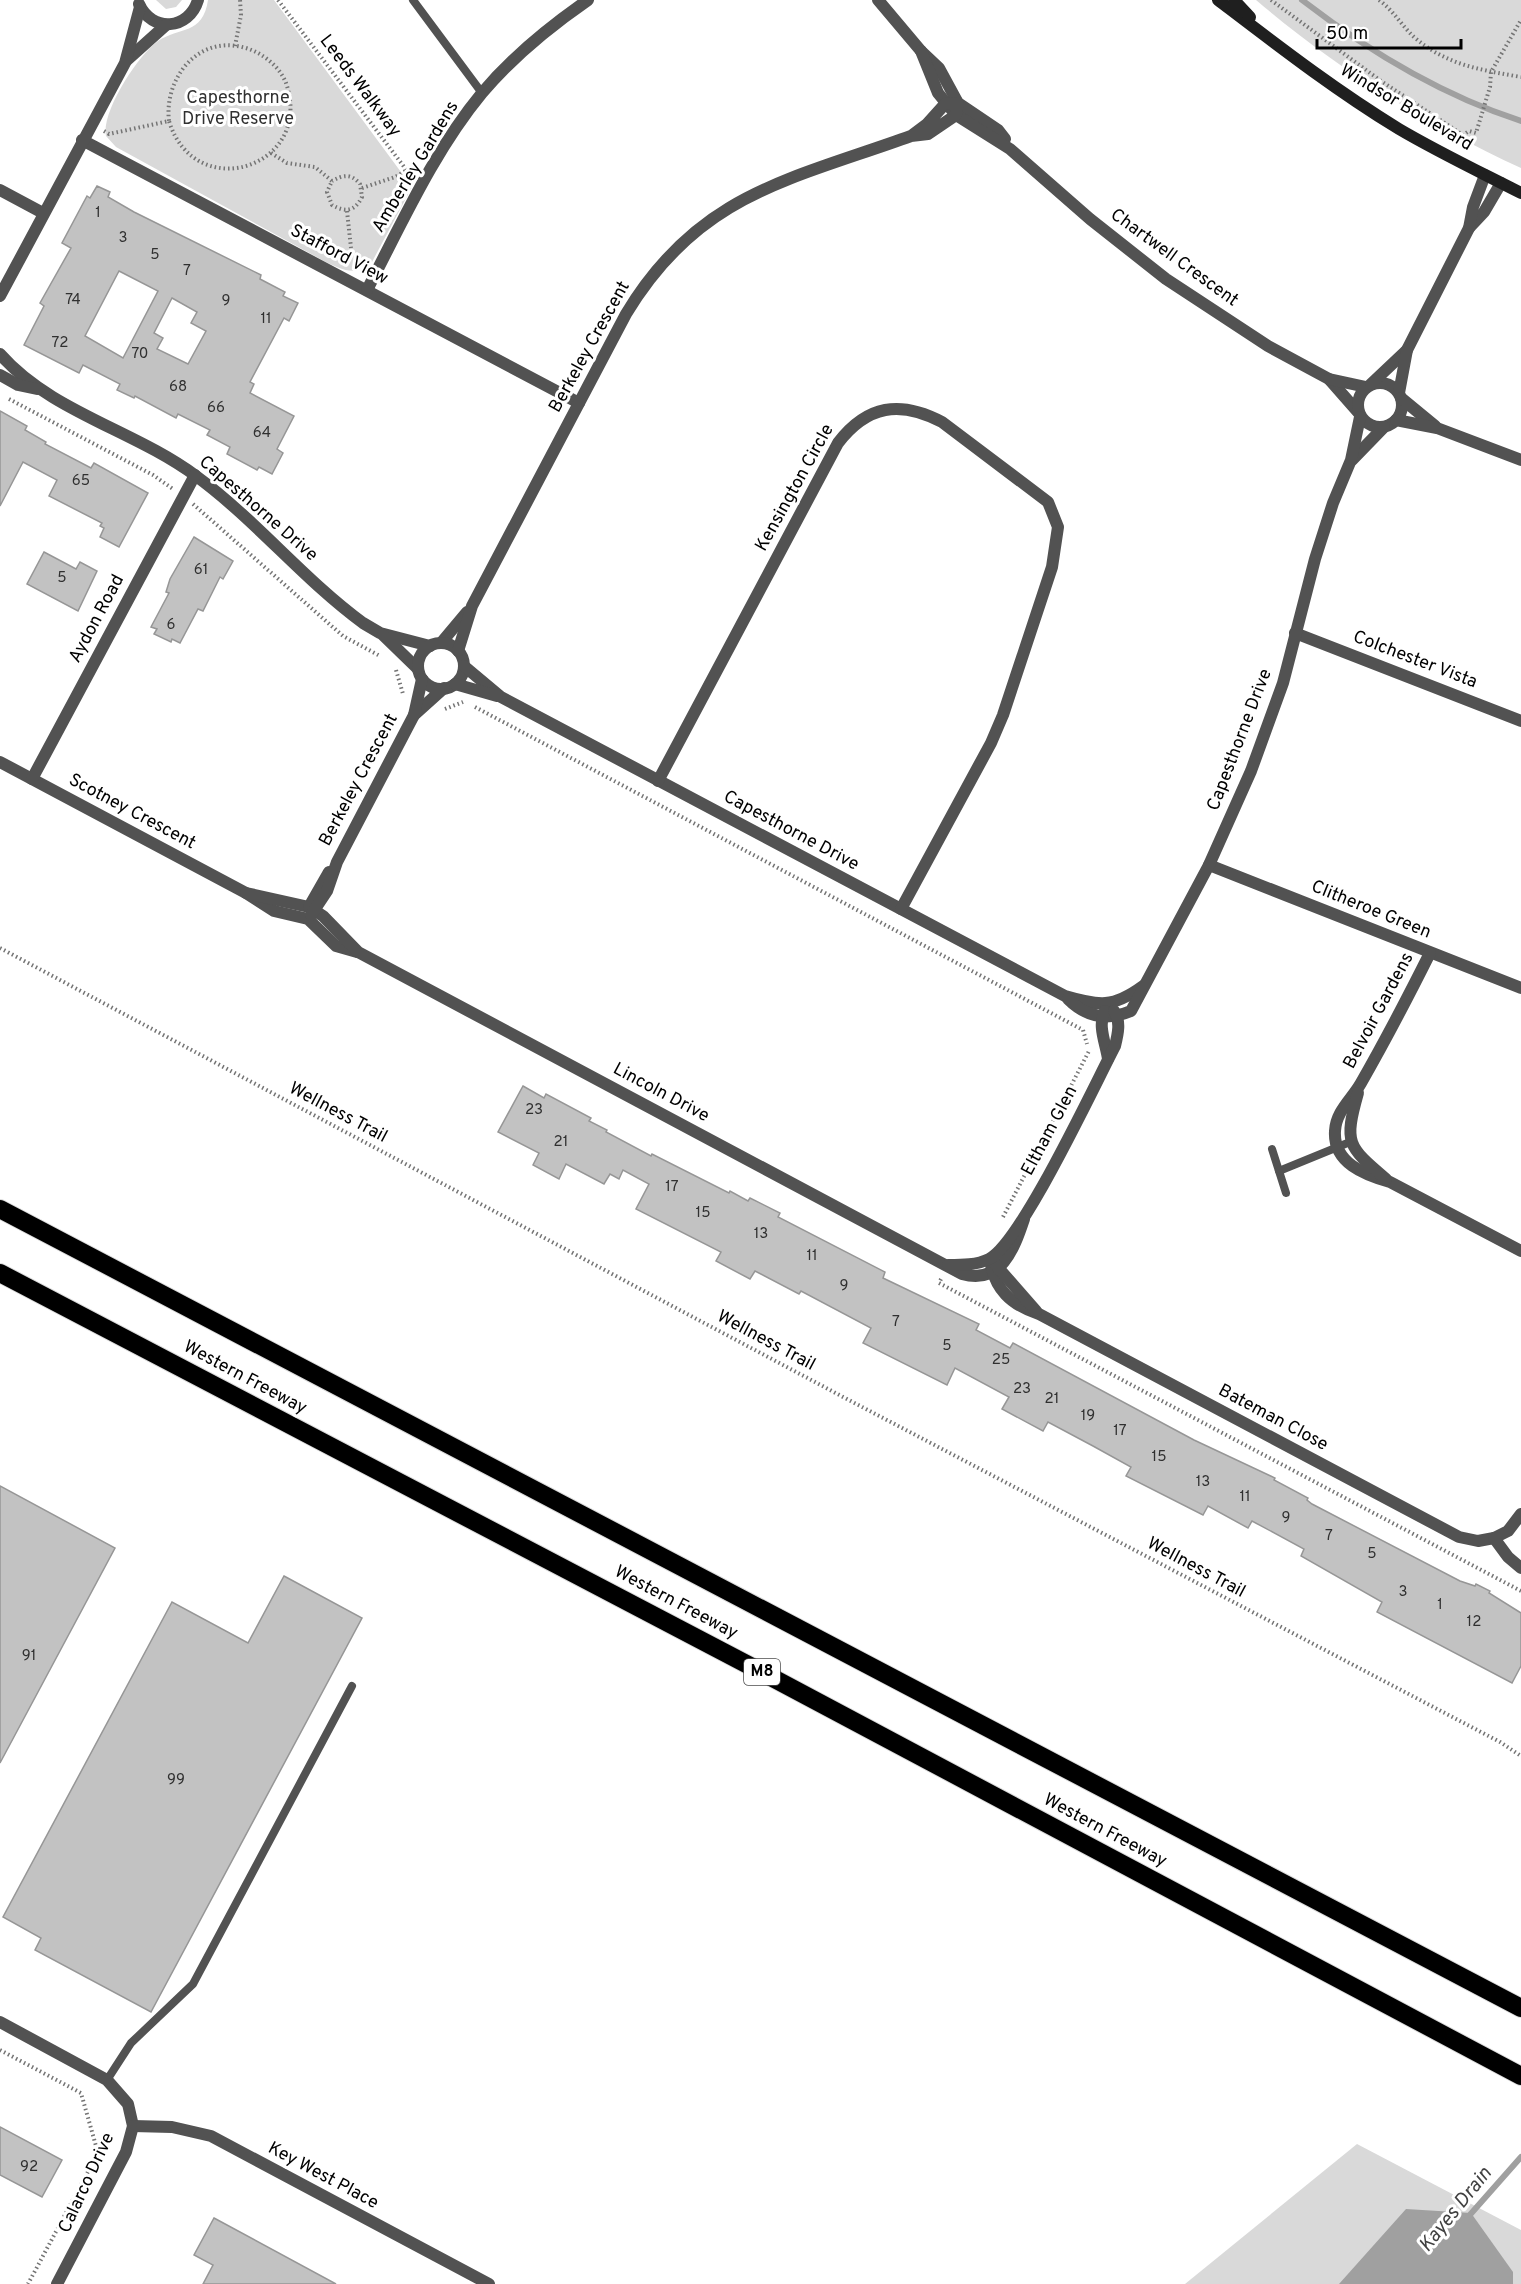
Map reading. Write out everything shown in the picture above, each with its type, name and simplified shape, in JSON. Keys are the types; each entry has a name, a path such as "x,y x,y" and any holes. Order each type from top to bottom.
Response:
{"highway":[{"name":"Western Freeway","path":"0,1209 1521,2008"},
{"name":"Western Freeway","path":"0,1273 754,1668 1521,2076"}],"street":[{"path":"124,63 166,25 184,21 196,7 198,0"},
{"name":"Amberley Gardens","path":"367,290 420,189 453,133 482,93 520,52 588,0"},
{"name":"Chartwell Crescent","path":"878,0 921,51 939,68 957,109 998,130 1010,148 1089,219 1166,279 1268,346 1329,379 1369,385"},
{"name":"Windsor Boulevard","path":"1218,0 1278,46 1371,111 1485,176 1521,193"},
{"name":"Windsor Boulevard","path":"1234,0 1278,46"},
{"path":"139,3 151,20 166,25"},
{"path":"0,296 124,63 139,3"},
{"name":"Chartwell Crescent","path":"921,51 945,104"},
{"path":"945,104 957,109"},
{"name":"Berkeley Crescent","path":"911,136 927,124 945,104"},
{"name":"Berkeley Crescent","path":"458,651 472,606 642,288 694,231 724,210 760,190 801,173 911,136 928,134 957,109"},
{"name":"Stafford View","path":"82,140 579,403"},
{"path":"1407,350 1358,398 1359,415 1370,425 1384,427 1396,420 1402,410 1400,395 1407,350 1468,228 1485,176"},
{"path":"1468,228 1484,212 1501,183"},
{"path":"0,190 43,213"},
{"name":"Capesthorne Drive","path":"0,354 14,370 41,390 195,475 352,615 380,633 420,674"},
{"name":"Capesthorne Drive","path":"0,375 18,385 41,390"},
{"name":"Chartwell Crescent","path":"1329,379 1359,415"},
{"path":"1369,385 1389,385 1437,428"},
{"name":"Kensington Circle","path":"658,781 838,443 852,425 868,415 886,409 923,412 942,422 1048,502 1058,527 1058,539 1052,567 1003,715 991,743 901,909"},
{"name":"Capesthorne Drive","path":"1065,996 1075,1006 1101,1017 1118,1016 1131,1011 1138,1002 1143,986 1209,865 1269,725 1318,549 1351,460 1359,415"},
{"path":"1396,420 1437,428 1521,460"},
{"name":"Capesthorne Drive","path":"1351,460 1384,427"},
{"name":"Aydon Road","path":"32,779 195,475"},
{"name":"Berkeley Crescent","path":"436,644 472,606"},
{"name":"Capesthorne Drive","path":"380,633 436,644"},
{"name":"Colchester Vista","path":"1295,633 1521,721"},
{"path":"436,644 458,651 464,666 463,673 449,686 432,687 420,674 421,656 436,644"},
{"name":"Capesthorne Drive","path":"464,666 501,697 1065,996 1098,1004 1109,1004"},
{"name":"Berkeley Crescent","path":"420,674 421,703"},
{"name":"Berkeley Crescent","path":"311,912 319,886 337,862 421,703 449,686"},
{"name":"Capesthorne Drive","path":"449,686 501,697"},
{"name":"Scotney Crescent","path":"0,762 246,893 274,911 311,912"},
{"name":"Clitheroe Green","path":"1209,865 1521,988"},
{"name":"Lincoln Drive","path":"311,912 336,946 358,952 948,1265"},
{"name":"Belvoir Gardens","path":"1338,1147 1335,1130 1338,1118 1360,1086 1430,953"},
{"path":"1108,1059 1101,1017 1109,1004 1122,1000 1143,986"},
{"path":"1109,1004 1118,1016"},
{"name":"Eltham Glen","path":"994,1267 1006,1244 1024,1219 1108,1059 1119,1032 1118,1016"},
{"name":"Belvoir Gardens","path":"1350,1142 1352,1114 1360,1086"},
{"path":"1350,1142 1359,1156 1390,1182 1521,1251"},
{"path":"1338,1147 1346,1161 1368,1176 1390,1182"},
{"path":"948,1265 978,1263 994,1267"},
{"name":"Bateman Close","path":"994,1267 1039,1314 1459,1537 1478,1541 1494,1538"},
{"path":"1521,1514 1508,1531 1494,1538 1508,1557 1521,1568"},
{"name":"Calarco Drive","path":"0,2022 107,2080 128,2104 133,2126 126,2152 113,2180 57,2284"},
{"name":"Key West Place","path":"133,2126 172,2127 211,2136 489,2284"}],"lane":[{"path":"413,0 482,93"},
{"path":"1279,1171 1350,1142"},
{"path":"1272,1149 1286,1193"},
{"path":"107,2080 131,2043 193,1984 352,1686"}],"path":[{"path":"236,46 241,15 240,0"},
{"name":"Leeds Walkway","path":"278,0 420,189"},
{"path":"1271,0 1343,55 1463,135 1469,131 1476,133 1490,87 1491,72 1521,20"},
{"path":"1379,0 1427,48 1459,64 1521,77"},
{"path":"219,46 249,49 276,66 289,93 292,109 283,138 271,153 243,168 213,167 189,154 172,133 169,121 168,102 172,83 188,61 219,46"},
{"path":"90,124 109,134 169,121"},
{"path":"271,153 287,163 321,170 332,182"},
{"path":"362,188 395,177 407,170"},
{"path":"343,175 355,178 362,188 359,203 347,211 332,205 327,192 332,182 343,175"},
{"path":"347,211 351,248"},
{"path":"0,395 153,475 183,496 343,636 384,658"},
{"path":"395,663 403,694 439,712 465,701 1083,1030 1090,1053 999,1226"},
{"name":"Wellness Trail","path":"0,948 834,1393 1500,1742 1521,1756"},
{"path":"948,1265 939,1283 1521,1591"},
{"path":"0,2050 81,2093 98,2153 28,2284"}],"green space":[{"path":"156,0 182,0 176,7 166,9"},
{"name":"Capesthorne Drive Reserve","path":"208,0 274,0 412,187 372,262 366,267 355,271 324,261 116,147 106,136 109,113 131,71 158,41 196,25 205,11"},
{"path":"1256,0 1521,0 1521,168 1450,133 1382,93 1318,49"},
{"path":"1357,2144 1521,2230 1521,2284 1185,2284"}],"shaded area":[{"path":"1406,2209 1471,2213 1513,2272 1513,2284 1339,2284"}],"building":[{"path":"97,186 110,192 108,197 261,275 260,279 285,292 283,296 298,303 289,321 284,318 250,382 254,384 250,393 294,416 277,449 283,453 272,474 259,467 257,470 227,454 230,447 207,435 210,430 178,414 176,418 135,396 134,398 117,390 120,384 83,365 79,373 24,345 44,306 40,303 71,248 62,243 87,196 90,198","holes":["119,271 158,291 123,358 85,336","172,298 197,312 191,323 206,331 188,364 157,349 163,338 154,333"]},
{"path":"0,411 27,426 25,430 46,442 45,444 91,468 94,463 148,493 119,547 100,537 104,528 100,526 102,523 49,496 57,480 23,462 0,506"},
{"path":"194,537 233,561 223,579 220,577 203,611 198,609 180,643 172,639 171,642 154,634 157,629 151,627 169,593 166,592 170,579"},
{"path":"44,552 76,569 80,562 97,571 78,611 27,584"},
{"path":"523,1086 544,1098 546,1094 591,1118 589,1121 607,1130 606,1132 651,1156 652,1154 729,1193 730,1191 748,1201 750,1198 780,1213 778,1217 885,1272 883,1278 979,1324 976,1330 1010,1348 1013,1343 1194,1440 1275,1478 1274,1480 1308,1498 1307,1500 1312,1504 1460,1581 1475,1586 1476,1584 1490,1591 1489,1593 1521,1613 1521,1666 1512,1683 1377,1612 1382,1602 1301,1556 1304,1549 1252,1521 1248,1528 1208,1506 1203,1515 1126,1476 1131,1467 1048,1422 1043,1431 1002,1409 1009,1397 955,1368 947,1385 863,1343 871,1328 801,1291 799,1294 755,1271 750,1279 716,1261 721,1252 636,1209 649,1184 623,1170 619,1179 610,1174 604,1184 566,1164 559,1179 533,1165 539,1153 498,1132"},
{"path":"0,1486 115,1548 0,1763"},
{"path":"284,1576 362,1618 151,2012 35,1950 41,1938 3,1917 172,1602 248,1643"},
{"path":"0,2127 62,2160 42,2197 0,2175"},
{"path":"214,2218 336,2284 203,2284 213,2265 194,2255"}],"waterway":[{"name":"Kayes Drain","path":"1302,0 1353,37 1406,70 1462,98 1521,121"},
{"name":"Kayes Drain","path":"1468,2217 1521,2157"}]}
